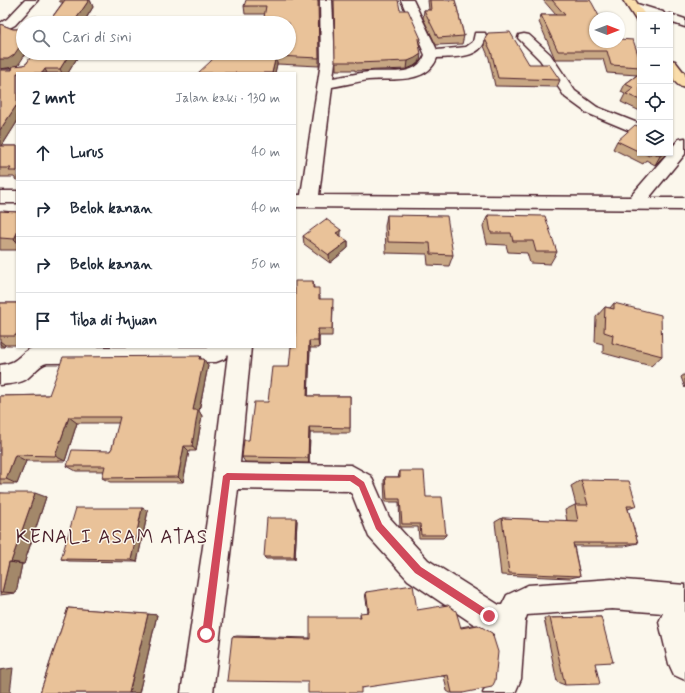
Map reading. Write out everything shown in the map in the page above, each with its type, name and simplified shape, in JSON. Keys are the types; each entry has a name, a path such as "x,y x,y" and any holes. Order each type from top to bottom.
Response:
{"main road":[{"path":"673,68 685,84"}],"street":[{"path":"0,29 10,22 32,0"},
{"path":"326,0 328,62 302,201 685,204"},
{"path":"324,84 370,76 399,76 420,71 428,65 432,55 406,0"},
{"path":"634,8 648,12"},
{"path":"673,19 685,23"},
{"path":"0,29 16,29"},
{"path":"432,55 470,51 479,43 480,36"},
{"path":"524,38 546,57 570,94 592,110 637,129"},
{"path":"634,204 679,144"},
{"path":"0,198 16,198"},
{"path":"0,375 17,373 36,356 47,353 216,352 220,348"},
{"path":"197,693 227,476 240,348"},
{"path":"227,476 351,478 362,485 379,527 418,570 496,620 510,620"},
{"path":"499,693 505,679 510,620 517,605 528,600 612,594 685,600 674,622 685,664"}],"building":[{"path":"65,0 89,0 78,16 53,16"},
{"path":"246,0 318,0 319,58 296,57 296,16 264,16 266,6 244,6"},
{"path":"334,0 398,0 400,10 408,10 421,39 418,39 421,54 408,61 356,63 335,62"},
{"path":"430,0 455,0 464,36 438,38 424,10 431,10"},
{"path":"552,0 590,0 597,12 589,12 589,48 625,48 625,39 633,40 637,51 637,67 611,65 607,51 558,51 541,15 565,15"},
{"path":"0,24 16,29 16,52 8,59 0,59"},
{"path":"510,32 529,64 549,64 560,80 498,78 491,51 485,39 488,33"},
{"path":"29,60 66,60 60,69 45,69 43,72 16,72 16,106 0,130 0,70 12,70 13,66 24,65"},
{"path":"275,60 272,72 199,72 211,61"},
{"path":"637,75 637,99 626,94 634,88 625,84"},
{"path":"635,125 637,126 637,151 617,141"},
{"path":"0,146 16,146 16,171 9,171 11,168 0,168"},
{"path":"0,211 16,212 16,235 14,239 0,238"},
{"path":"387,215 447,216 453,255 431,254 430,243 388,242"},
{"path":"488,215 545,216 557,252 536,252 533,241 513,241 511,233 491,233"},
{"path":"326,219 341,230 336,233 348,241 329,255 303,236"},
{"path":"296,281 313,281 313,288 319,288 319,299 333,299 332,329 318,329 318,341 309,341 307,396 350,396 350,428 309,427 308,458 242,457 244,440 249,440 254,402 268,402 272,367 289,367 291,348 296,348"},
{"path":"0,303 16,303 16,334 15,336 0,336"},
{"path":"614,303 661,315 662,356 612,343 613,335 604,332 605,307 614,309"},
{"path":"200,356 199,359 204,359 193,410 198,410 192,446 184,446 178,477 102,478 105,466 67,466 72,450 110,451 120,417 69,417 55,456 15,455 6,479 0,479 0,396 49,395 63,357"},
{"path":"400,471 424,471 426,497 442,497 446,535 421,535 420,524 402,524 400,499 387,499 385,477 400,477"},
{"path":"581,480 629,481 637,506 627,506 638,543 573,543 580,576 509,573 502,518 578,521 575,505 588,505"},
{"path":"0,493 35,493 11,562 9,562 2,592 0,593"},
{"path":"76,508 142,508 131,560 61,559"},
{"path":"267,518 296,518 294,557 264,557"},
{"path":"413,585 417,610 448,605 456,611 461,628 478,625 492,633 498,652 495,681 492,687 463,693 452,693 448,675 361,688 361,693 308,693 308,682 227,681 232,637 310,639 310,617 361,617 360,613 369,612 366,592"},
{"path":"68,608 148,614 129,693 40,693"},
{"path":"601,617 613,662 595,663 600,684 565,685 550,618"}],"district":[{"name":"KENALI ASAM ATAS","path":"112,537"}],"route":[{"path":"206,634 227,476 351,478 362,485 379,527 418,570 489,616"}]}
